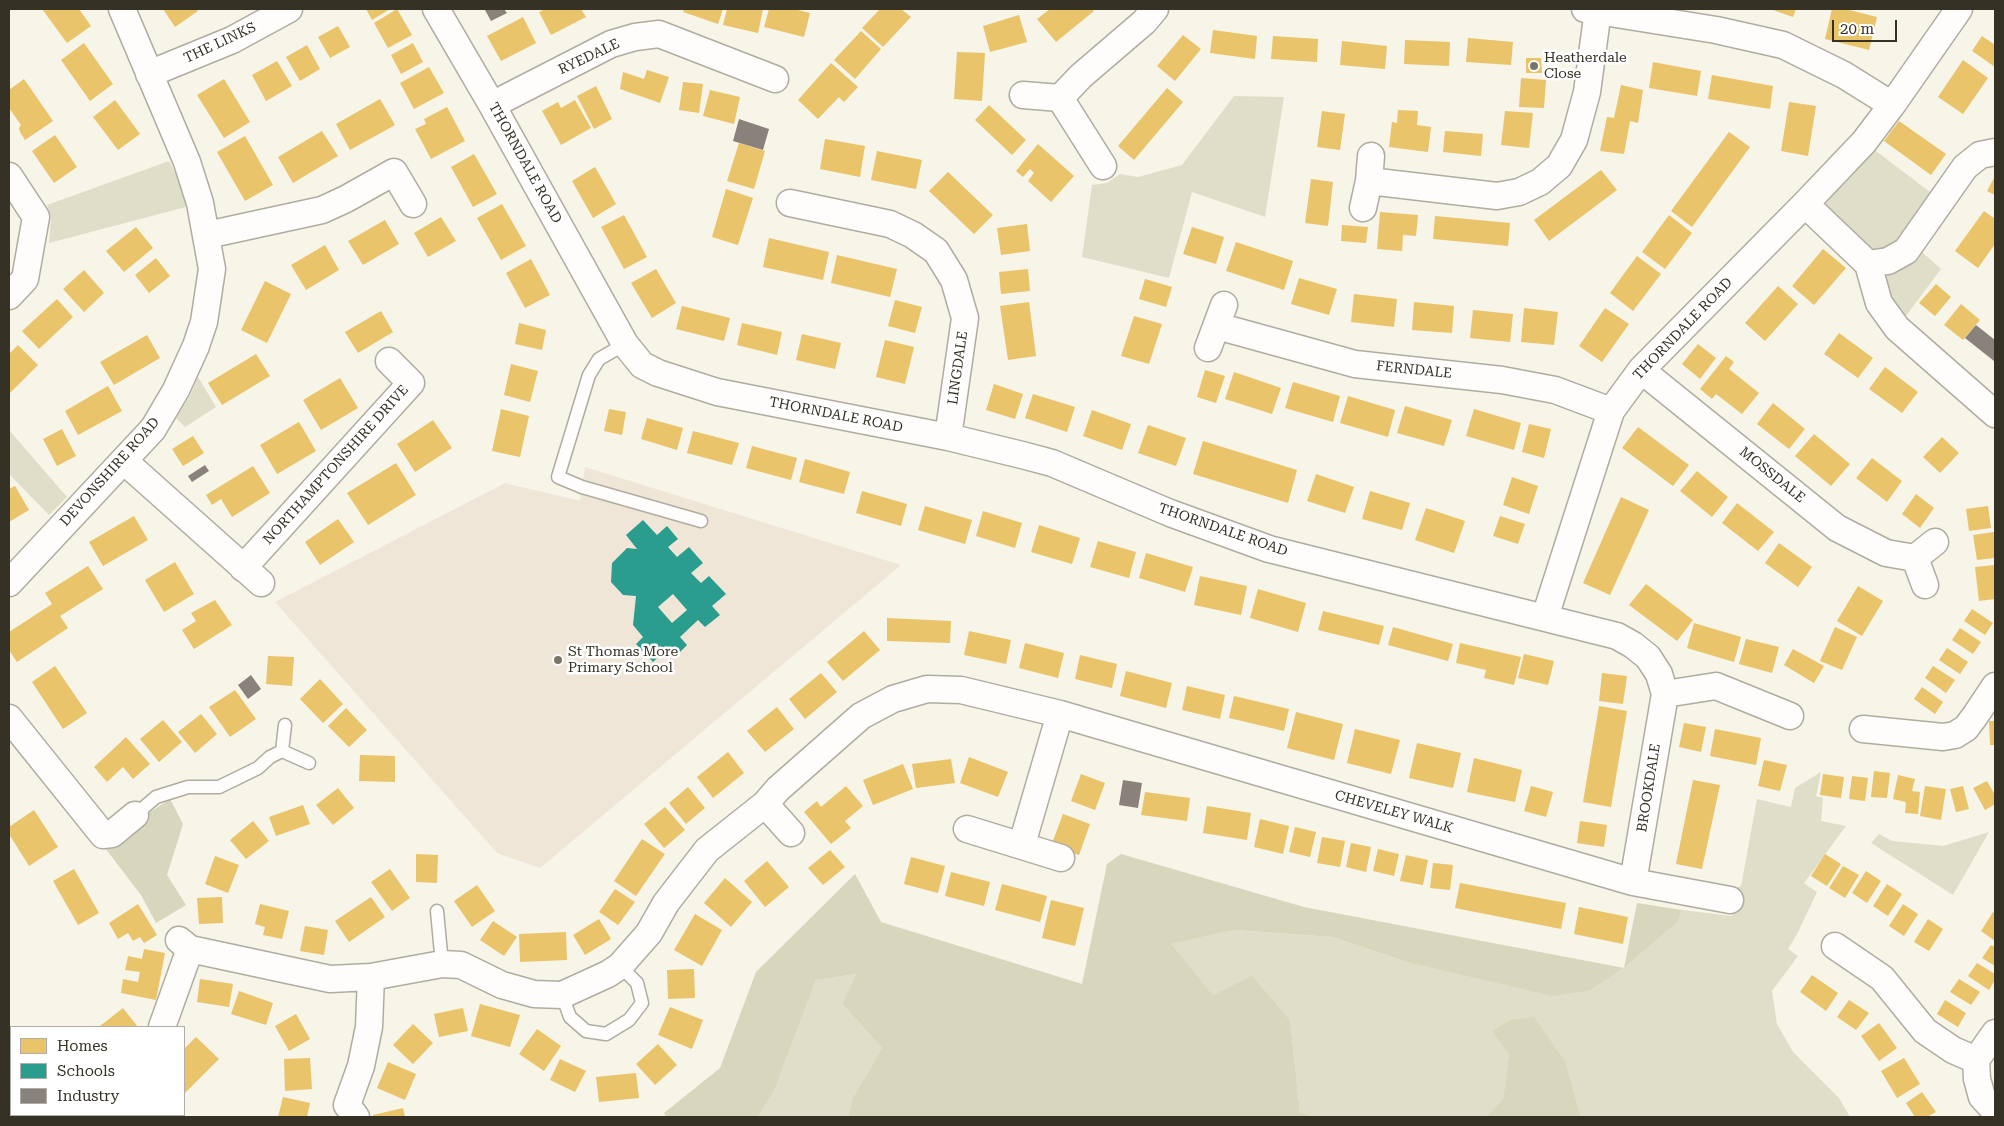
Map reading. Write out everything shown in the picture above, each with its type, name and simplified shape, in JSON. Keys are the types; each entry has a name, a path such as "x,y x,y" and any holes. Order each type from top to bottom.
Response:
{"street":[{"name":"DEVONSHIRE ROAD","path":"9,583 153,429 176,390 196,346 204,322 212,269 200,204 187,162 122,9"},
{"name":"THE LINKS","path":"149,74 232,40 289,9"},
{"name":"THORNDALE ROAD","path":"436,9 492,105 625,344 642,365 658,373 717,392 948,437 1052,463 1170,513 1269,549 1545,617 1611,411 1641,370 1864,142 1958,11"},
{"path":"1060,98 1081,76 1144,22 1155,9"},
{"path":"1363,208 1370,169 1497,196 1519,192 1540,182 1559,166 1574,140 1586,92 1592,10 1719,20 1783,45 1844,75 1892,105"},
{"name":"RYEDALE","path":"492,105 611,44 635,37 659,34 775,79"},
{"path":"1023,95 1060,98"},
{"path":"1060,98 1103,166"},
{"path":"1868,264 1888,261 1906,251 1965,167 1980,155 1995,152"},
{"path":"207,235 322,210 394,172 413,204"},
{"path":"9,176 36,217 25,279 9,296"},
{"name":"LINGDALE","path":"789,201 890,224 913,235 936,251 954,280 965,318 948,437"},
{"path":"1805,204 1868,264 1879,303 1896,328 1995,414"},
{"name":"FERNDALE","path":"1216,326 1355,364 1502,380 1555,390 1611,411"},
{"name":"NORTHAMPTONSHIRE DRIVE","path":"124,461 252,576 411,383 389,362"},
{"name":"MOSSDALE","path":"1641,370 1837,528 1886,553 1915,558"},
{"path":"1925,585 1915,558 1935,542"},
{"path":"1545,617 1616,636 1633,645 1648,657 1658,674 1665,694 1716,686 1790,714"},
{"path":"1862,729 1905,729 1943,737 1955,735 1966,728 1995,686"},
{"name":"CHEVELEY WALK","path":"562,996 608,974 620,966 648,933 666,904 707,850 765,804 778,789 861,716 893,699 927,689 961,690 1060,714 1633,882 1730,900"},
{"name":"BROOKDALE","path":"1633,882 1665,694"},
{"path":"1022,844 1060,714"},
{"path":"9,718 103,836 112,834 135,815"},
{"path":"765,804 791,833"},
{"path":"967,829 1022,844 1061,858"},
{"path":"162,1026 184,944 330,979 371,977 442,964 461,965 502,985 534,994 562,996"},
{"path":"1835,946 1882,978 1925,1031 1953,1050 1976,1060"},
{"path":"356,1117 347,1105 361,1066 369,1027 371,977"},
{"path":"1995,1033 1976,1060 1977,1080 1982,1097 1995,1111"}],"lane":[{"path":"625,344 600,359 589,374 558,477 582,487 701,521"},
{"path":"282,751 286,725"},
{"path":"135,815 156,797 188,787 219,787 232,782 258,768 270,757 282,751"},
{"path":"282,751 309,763"},
{"path":"437,911 442,964"},
{"path":"562,996 570,1017 586,1031 606,1034 628,1020 642,1003 637,983 620,966"}],"shaded area":[{"name":"St Thomas More Primary School","path":"585,467 901,565 540,868 497,853 275,602 505,483 580,501"}],"green space":[{"path":"1234,96 1284,97 1265,217 1192,192 1169,278 1082,257 1092,185 1107,183 1120,174 1138,177 1182,165"},
{"path":"1864,142 1942,201 1912,243 1941,269 1897,328 1868,264 1805,204"},
{"path":"169,161 180,181 186,207 49,243 51,217 47,205"},
{"path":"198,377 216,407 185,427 176,418 190,396"},
{"path":"9,430 67,497 49,515 9,474"},
{"path":"1821,772 1816,796 1823,798 1821,821 1846,826 1804,883 1817,892 1788,949 1798,956 1772,991 1777,1024 1793,1052 1839,1098 1850,1117 1581,1117 1566,1063 1509,1054 1503,1099 1486,1117 1314,1117 1300,1112 1290,1020 1252,975 1213,995 1170,944 1234,930 1333,937 1407,962 1591,990 1624,968 1678,922 1682,910 1732,916 1737,887 1741,886 1757,799 1791,807 1795,788"},
{"path":"170,799 183,824 167,875 186,905 156,923 141,895 102,844"},
{"path":"1989,832 1953,895 1871,843 1879,834 1892,841 1943,846"},
{"path":"1121,854 1304,907 1624,968 1591,990 1553,996 1407,962 1333,937 1234,930 1171,944 1213,995 1252,975 1290,1020 1300,1112 1314,1117 848,1117 852,1099 882,1048 842,1004 856,974 816,980 775,1089 758,1117 666,1117 664,1113 720,1068 756,972 855,874 881,922 1082,984 1107,864"},
{"path":"1637,903 1682,910 1678,922 1624,968"},
{"path":"856,974 842,1004 882,1048 852,1099 848,1117 758,1117 775,1089 816,980"},
{"path":"1534,1017 1566,1063 1581,1117 1486,1117 1503,1099 1509,1054 1492,1031 1511,1020"}],"building: Homes":[{"path":"42,9 79,9 91,26 67,43"},
{"path":"163,9 196,9 198,11 175,27"},
{"path":"366,9 390,9 372,20"},
{"path":"397,9 412,35 388,48 374,23"},
{"path":"545,9 581,9 586,17 551,35 539,12"},
{"path":"684,9 723,9 718,24 683,12"},
{"path":"727,9 763,9 758,33 723,25"},
{"path":"769,9 794,9 810,13 804,37 764,27"},
{"path":"880,9 901,9 911,17 883,47 862,28"},
{"path":"1050,9 1092,9 1094,11 1056,42 1037,19"},
{"path":"1770,9 1796,9 1793,17"},
{"path":"1832,9 1845,9 1877,17 1869,50 1825,39"},
{"path":"1019,15 1027,42 990,52 983,26"},
{"path":"523,17 536,43 501,61 487,36"},
{"path":"338,26 350,47 330,58 318,37"},
{"path":"1213,30 1257,36 1255,59 1210,53"},
{"path":"861,31 881,49 855,79 834,60"},
{"path":"1183,35 1201,49 1175,81 1157,66"},
{"path":"1273,36 1318,39 1317,62 1271,59"},
{"path":"1982,36 1995,45 1995,67 1972,51"},
{"path":"1468,38 1513,42 1511,65 1466,62"},
{"path":"1405,40 1450,42 1449,66 1404,64"},
{"path":"1342,41 1387,46 1385,69 1340,65"},
{"path":"84,43 113,84 90,101 61,60"},
{"path":"413,43 423,62 401,74 391,55"},
{"path":"307,45 320,69 300,81 286,57"},
{"path":"957,52 985,53 982,101 954,99"},
{"name":"Heatherdale Close","path":"1526,58 1541,58 1542,73 1526,73"},
{"path":"1963,60 1988,78 1963,114 1938,97"},
{"path":"277,61 292,86 266,101 252,75"},
{"path":"1653,62 1701,71 1697,96 1649,88"},
{"path":"831,63 858,87 844,102 839,97 818,119 798,100"},
{"path":"429,67 444,93 414,109 400,83"},
{"path":"647,70 669,77 660,103 620,89 623,72 644,79"},
{"path":"1712,75 1773,86 1770,109 1708,99"},
{"path":"1521,78 1546,80 1544,108 1519,107"},
{"path":"24,79 53,121 25,140 20,132 19,128 21,125 9,108 9,90"},
{"path":"224,79 250,122 224,138 197,95"},
{"path":"683,82 703,84 699,113 679,110"},
{"path":"1621,85 1643,90 1638,123 1630,121 1624,154 1600,151 1607,117 1614,118"},
{"path":"596,86 612,119 594,129 577,96"},
{"path":"1167,88 1183,102 1134,160 1118,146"},
{"path":"710,90 740,97 734,124 703,116"},
{"path":"380,99 395,125 350,150 336,124"},
{"path":"115,100 140,134 118,150 93,117"},
{"path":"575,100 591,128 561,145 542,111 558,102 561,108"},
{"path":"1789,102 1816,106 1808,156 1781,151"},
{"path":"989,105 1026,140 1012,155 975,120"},
{"path":"447,107 465,141 431,159 415,129 426,124 424,119"},
{"path":"1398,110 1418,111 1417,125 1431,127 1428,152 1389,147 1392,122 1397,123"},
{"path":"1322,111 1345,114 1340,150 1317,147"},
{"path":"1505,111 1533,113 1529,148 1501,145"},
{"path":"1899,121 1946,154 1931,175 1884,141"},
{"path":"322,131 338,156 293,183 278,157"},
{"path":"1445,131 1483,134 1481,156 1443,152"},
{"path":"1729,132 1750,147 1692,227 1671,211"},
{"path":"55,135 77,167 54,183 32,151"},
{"path":"245,136 273,185 245,201 217,152"},
{"path":"825,139 865,146 860,177 820,169"},
{"path":"739,143 765,151 754,189 727,181"},
{"path":"1038,144 1074,176 1051,202 1028,181 1034,173 1030,169 1023,177 1016,171"},
{"path":"877,151 922,160 916,189 871,180"},
{"path":"474,154 497,194 473,207 451,167"},
{"path":"595,167 616,204 593,218 572,181"},
{"path":"1601,170 1617,190 1549,241 1534,220"},
{"path":"948,172 993,215 974,234 929,191"},
{"path":"1995,176 1995,195 1987,191"},
{"path":"1311,179 1333,182 1328,226 1305,223"},
{"path":"726,189 753,198 738,245 712,237"},
{"path":"502,204 526,246 501,260 477,218"},
{"path":"1984,211 1995,219 1995,244 1978,268 1955,251"},
{"path":"1380,212 1418,215 1416,236 1403,235 1402,251 1377,249"},
{"path":"624,215 647,257 624,269 601,227"},
{"path":"1669,215 1692,233 1665,269 1642,252"},
{"path":"1435,216 1510,223 1508,246 1433,239"},
{"path":"441,217 456,241 428,257 414,233"},
{"path":"385,220 399,244 363,265 348,241"},
{"path":"1027,224 1030,251 1001,255 997,228"},
{"path":"1342,225 1368,227 1366,243 1341,241"},
{"path":"136,227 153,248 124,272 106,251"},
{"path":"1192,227 1224,237 1216,264 1183,254"},
{"path":"769,238 829,252 823,280 763,267"},
{"path":"1236,242 1293,261 1284,290 1226,271"},
{"path":"325,245 339,270 306,290 291,265"},
{"path":"1823,249 1846,268 1814,305 1792,286"},
{"path":"837,255 897,269 890,297 831,283"},
{"path":"1637,256 1661,274 1633,311 1610,293"},
{"path":"156,258 170,276 149,293 135,275"},
{"path":"531,259 550,295 525,308 506,273"},
{"path":"656,269 676,303 652,318 631,283"},
{"path":"1028,269 1030,291 1001,294 999,272"},
{"path":"84,270 104,293 84,312 63,289"},
{"path":"1299,278 1337,289 1329,315 1291,304"},
{"path":"1145,279 1172,287 1166,307 1139,299"},
{"path":"265,281 291,294 267,343 241,330"},
{"path":"1936,284 1951,297 1935,316 1919,303"},
{"path":"1778,286 1798,304 1765,341 1745,323"},
{"path":"1354,294 1397,299 1394,327 1351,322"},
{"path":"57,299 73,317 39,349 22,331"},
{"path":"895,300 922,307 915,333 888,326"},
{"path":"1029,302 1036,356 1008,360 1000,306"},
{"path":"1414,302 1454,306 1452,333 1412,330"},
{"path":"1961,304 1980,320 1963,340 1944,325"},
{"path":"682,306 730,318 724,341 676,329"},
{"path":"1524,308 1558,312 1554,345 1521,342"},
{"path":"1605,308 1629,324 1602,362 1579,346"},
{"path":"1473,310 1513,314 1510,342 1470,338"},
{"path":"381,311 393,332 358,353 345,332"},
{"path":"1134,316 1162,324 1149,364 1121,356"},
{"path":"519,323 546,330 542,350 515,344"},
{"path":"742,323 782,332 777,355 737,345"},
{"path":"1839,333 1873,358 1858,378 1824,354"},
{"path":"802,334 841,343 835,369 796,360"},
{"path":"147,335 160,358 114,385 100,362"},
{"path":"885,340 914,347 905,384 876,377"},
{"path":"1698,344 1716,358 1700,379 1682,364"},
{"path":"18,345 38,365 9,394 9,354"},
{"path":"256,354 270,376 222,405 208,383"},
{"path":"1726,356 1734,362 1729,369 1759,393 1742,414 1716,394 1712,399 1700,389"},
{"path":"511,364 538,371 530,402 504,395"},
{"path":"1885,367 1918,392 1902,413 1869,389"},
{"path":"1205,370 1225,376 1216,403 1197,397"},
{"path":"1234,372 1281,388 1272,414 1225,399"},
{"path":"340,378 358,408 321,430 303,400"},
{"path":"1293,382 1340,396 1333,422 1285,408"},
{"path":"994,384 1023,394 1015,419 986,410"},
{"path":"108,386 122,411 78,435 65,411"},
{"path":"1033,394 1075,407 1067,432 1025,418"},
{"path":"1348,396 1395,410 1388,437 1340,423"},
{"path":"1773,403 1805,429 1789,449 1757,424"},
{"path":"1405,406 1452,420 1444,446 1397,433"},
{"path":"501,409 529,416 520,457 492,451"},
{"path":"609,409 626,412 622,435 604,431"},
{"path":"1474,409 1521,423 1514,450 1466,436"},
{"path":"1092,410 1131,424 1122,450 1083,436"},
{"path":"647,418 683,428 677,450 641,439"},
{"path":"433,420 452,448 415,472 397,444"},
{"path":"299,422 316,451 277,474 260,445"},
{"path":"1529,424 1551,429 1544,458 1522,452"},
{"path":"1148,425 1186,438 1176,466 1138,453"},
{"path":"1638,427 1689,465 1673,486 1622,448"},
{"path":"62,429 76,456 57,466 43,439"},
{"path":"693,431 739,443 732,465 687,453"},
{"path":"1814,434 1850,464 1831,486 1795,456"},
{"path":"193,436 204,453 183,466 172,449"},
{"path":"1942,437 1959,453 1940,473 1923,457"},
{"path":"1203,441 1297,470 1288,503 1193,474"},
{"path":"752,446 797,458 791,480 746,468"},
{"path":"1872,458 1902,481 1887,502 1856,478"},
{"path":"805,459 850,472 844,494 799,482"},
{"path":"396,463 416,495 368,525 347,493"},
{"path":"253,466 270,493 232,517 221,499 212,505 206,495"},
{"path":"1697,471 1728,497 1712,517 1680,491"},
{"path":"1316,474 1354,487 1345,513 1307,501"},
{"path":"1512,477 1538,486 1529,514 1503,505"},
{"path":"15,486 29,510 9,522 9,489"},
{"path":"862,491 907,504 901,526 856,513"},
{"path":"1370,491 1410,503 1402,530 1362,519"},
{"path":"1916,494 1934,508 1920,528 1902,514"},
{"path":"1621,497 1649,510 1610,595 1583,583"},
{"path":"1737,503 1774,532 1758,551 1722,523"},
{"path":"925,506 972,520 965,544 918,530"},
{"path":"1988,506 1991,528 1969,531 1966,509"},
{"path":"1426,508 1465,521 1454,553 1415,540"},
{"path":"983,511 1022,523 1015,548 976,536"},
{"path":"134,516 148,540 103,566 89,542"},
{"path":"1500,516 1525,524 1518,544 1493,536"},
{"path":"338,519 354,542 320,565 305,542"},
{"path":"1039,525 1080,538 1072,564 1031,552"},
{"path":"1994,532 1995,558 1977,560 1973,535"},
{"path":"1098,541 1136,552 1129,578 1090,567"},
{"path":"1779,543 1812,567 1798,587 1765,563"},
{"path":"1146,553 1193,567 1185,592 1139,578"},
{"path":"175,562 194,594 164,612 145,580"},
{"path":"1994,565 1995,599 1979,601 1975,567"},
{"path":"88,566 103,589 60,616 68,628 17,662 9,650 9,632 52,604 45,593"},
{"path":"1200,576 1247,586 1241,615 1194,605"},
{"path":"1646,584 1693,620 1677,641 1629,605"},
{"path":"1858,586 1883,601 1862,636 1837,621"},
{"path":"1258,589 1306,603 1298,632 1250,618"},
{"path":"215,600 232,625 194,649 182,630 196,621 191,613"},
{"path":"1972,609 1993,623 1985,635 1964,621"},
{"path":"1323,611 1384,626 1379,645 1318,630"},
{"path":"887,618 951,621 950,643 887,641"},
{"path":"1694,623 1741,637 1734,662 1687,648"},
{"path":"1393,627 1453,644 1448,661 1388,645"},
{"path":"1835,627 1857,637 1842,670 1820,661"},
{"path":"1960,628 1981,642 1973,654 1952,640"},
{"path":"864,631 880,650 843,681 827,662"},
{"path":"969,631 1011,640 1006,664 964,655"},
{"path":"1746,639 1779,647 1772,673 1739,664"},
{"path":"1025,643 1064,653 1058,678 1019,668"},
{"path":"1460,643 1521,657 1514,685 1484,678 1486,670 1456,663"},
{"path":"1947,648 1968,662 1960,674 1939,660"},
{"path":"1793,649 1824,666 1814,683 1784,665"},
{"path":"1524,654 1554,661 1548,685 1518,678"},
{"path":"1080,655 1117,664 1112,688 1075,679"},
{"path":"268,656 294,657 292,686 266,684"},
{"path":"55,666 87,713 63,729 32,682"},
{"path":"1933,666 1955,680 1946,693 1925,678"},
{"path":"1126,671 1172,683 1166,708 1120,696"},
{"path":"821,673 837,692 805,719 789,699"},
{"path":"1602,673 1627,676 1623,704 1599,701"},
{"path":"320,679 343,704 323,723 300,699"},
{"path":"1187,686 1225,695 1220,719 1182,710"},
{"path":"1922,687 1943,702 1935,714 1914,699"},
{"path":"235,690 256,719 230,737 209,707"},
{"path":"1234,696 1289,709 1284,731 1229,718"},
{"path":"1599,706 1627,711 1611,807 1583,802"},
{"path":"777,707 794,729 765,752 747,731"},
{"path":"346,708 367,730 349,747 328,726"},
{"path":"1296,712 1343,724 1334,760 1287,748"},
{"path":"201,714 217,734 195,753 178,732"},
{"path":"163,720 182,742 159,762 140,739"},
{"path":"1989,721 1995,721 1995,745 1990,745"},
{"path":"1684,723 1706,727 1701,752 1679,747"},
{"path":"1355,729 1400,740 1391,774 1347,763"},
{"path":"1715,729 1761,738 1756,765 1710,756"},
{"path":"126,737 150,764 133,779 123,767 107,782 94,767"},
{"path":"1417,743 1461,753 1453,788 1409,778"},
{"path":"728,752 744,773 713,798 697,777"},
{"path":"360,755 395,756 395,782 359,781"},
{"path":"969,757 1008,772 998,797 960,783"},
{"path":"1474,758 1522,770 1515,802 1467,792"},
{"path":"951,759 955,783 916,788 912,764"},
{"path":"1764,760 1787,765 1780,791 1758,786"},
{"path":"903,764 913,789 873,805 863,780"},
{"path":"1874,771 1890,773 1887,798 1871,797"},
{"path":"1081,774 1105,783 1095,810 1071,801"},
{"path":"1823,774 1844,777 1841,798 1820,795"},
{"path":"1898,775 1915,779 1912,791 1920,792 1918,814 1905,813 1906,802 1893,799"},
{"path":"1852,776 1868,778 1865,801 1849,799"},
{"path":"1693,780 1720,785 1702,869 1676,864"},
{"path":"1987,781 1995,795 1995,804 1985,810 1973,788"},
{"path":"846,786 863,806 845,821 851,828 831,844 804,812 817,801 821,807"},
{"path":"1531,786 1553,792 1546,817 1524,811"},
{"path":"1925,786 1946,789 1941,820 1920,816"},
{"path":"1963,786 1969,809 1956,812 1950,789"},
{"path":"688,787 705,808 686,824 669,803"},
{"path":"338,788 354,808 333,825 316,805"},
{"path":"1145,792 1190,798 1187,821 1141,815"},
{"path":"303,805 310,824 276,836 269,817"},
{"path":"1207,806 1251,813 1247,840 1203,833"},
{"path":"665,807 685,830 664,848 644,824"},
{"path":"34,810 58,847 29,866 9,834 9,827"},
{"path":"1063,814 1090,824 1079,855 1051,846"},
{"path":"1260,819 1289,826 1283,854 1254,847"},
{"path":"253,821 269,841 246,859 230,840"},
{"path":"1580,821 1607,825 1604,847 1577,843"},
{"path":"1295,827 1316,832 1310,857 1289,852"},
{"path":"1322,837 1345,841 1340,867 1317,863"},
{"path":"642,839 665,854 636,896 614,881"},
{"path":"1351,843 1371,847 1366,872 1346,867"},
{"path":"1378,849 1399,854 1394,876 1373,871"},
{"path":"830,850 845,867 823,885 808,868"},
{"path":"416,854 438,855 437,883 416,882"},
{"path":"1825,854 1841,864 1827,886 1811,876"},
{"path":"1406,855 1428,860 1423,885 1400,881"},
{"path":"215,856 239,865 228,893 205,884"},
{"path":"911,857 945,866 938,893 904,884"},
{"path":"767,861 789,887 765,907 744,881"},
{"path":"1433,863 1453,865 1450,890 1430,888"},
{"path":"1843,866 1859,875 1845,898 1829,888"},
{"path":"74,869 99,913 78,925 53,881"},
{"path":"390,869 410,898 392,911 371,882"},
{"path":"1866,871 1881,881 1867,903 1852,893"},
{"path":"951,872 990,882 984,906 945,896"},
{"path":"725,878 752,902 731,927 704,903"},
{"path":"1460,883 1566,903 1561,929 1455,908"},
{"path":"1002,884 1047,896 1040,922 995,910"},
{"path":"1887,884 1902,894 1888,916 1873,906"},
{"path":"477,885 495,911 472,927 454,901"},
{"path":"615,889 635,902 618,925 599,912"},
{"path":"222,897 223,923 199,924 197,898"},
{"path":"371,897 385,917 349,942 335,921"},
{"path":"1051,900 1084,908 1075,946 1042,938"},
{"path":"138,904 157,935 144,943 140,937 133,941 128,933 118,939 109,923"},
{"path":"260,904 289,911 282,939 263,935 265,927 255,924"},
{"path":"1903,904 1918,914 1904,936 1889,926"},
{"path":"1579,907 1628,917 1623,944 1574,934"},
{"path":"1993,912 1995,914 1995,941 1981,931"},
{"path":"695,914 722,930 702,966 674,950"},
{"path":"599,919 611,939 585,955 573,935"},
{"path":"1928,919 1943,929 1929,951 1914,942"},
{"path":"493,921 517,937 504,956 480,940"},
{"path":"305,926 328,930 324,955 300,951"},
{"path":"566,932 567,960 520,962 519,934"},
{"path":"1991,945 1995,947 1995,966 1982,958"},
{"path":"144,949 165,953 156,1000 121,993 123,979 138,982 140,972 125,970 128,956 142,959"},
{"path":"1977,963 1995,974 1995,980 1989,990 1968,976"},
{"path":"694,969 695,998 668,999 667,970"},
{"path":"1812,975 1838,993 1826,1011 1800,992"},
{"path":"200,979 233,984 229,1007 197,1002"},
{"path":"1959,979 1980,992 1971,1005 1950,992"},
{"path":"239,991 273,1003 266,1025 231,1014"},
{"path":"1849,1000 1869,1013 1856,1030 1837,1017"},
{"path":"1945,1000 1966,1013 1958,1027 1937,1014"},
{"path":"480,1004 520,1015 510,1047 471,1036"},
{"path":"670,1007 703,1020 692,1049 658,1035"},
{"path":"123,1008 137,1026 100,1026"},
{"path":"463,1008 468,1031 439,1037 434,1014"},
{"path":"296,1014 310,1039 289,1051 275,1026"},
{"path":"1879,1023 1897,1048 1879,1061 1861,1036"},
{"path":"413,1024 433,1043 413,1064 393,1045"},
{"path":"537,1029 561,1046 544,1071 519,1054"},
{"path":"196,1037 219,1059 185,1093 185,1048"},
{"path":"658,1044 677,1065 655,1085 636,1064"},
{"path":"310,1058 312,1089 285,1091 284,1059"},
{"path":"1904,1058 1920,1084 1897,1098 1881,1071"},
{"path":"560,1059 586,1071 575,1092 550,1080"},
{"path":"388,1062 416,1074 405,1100 377,1088"},
{"path":"636,1073 639,1098 599,1102 596,1077"},
{"path":"10,1092 10,1116 36,1117 9,1117"},
{"path":"1922,1092 1936,1112 1927,1117 1915,1117 1906,1103"},
{"path":"283,1097 310,1103 307,1117 278,1117"},
{"path":"403,1108 405,1117 374,1117 373,1115"}],"building: Schools":[{"path":"643,520 657,535 667,526 678,539 668,547 677,557 689,547 703,563 691,573 701,583 709,576 726,594 712,606 720,615 705,627 698,620 680,637 687,645 676,656 668,648 653,662 636,644 643,637 633,625 636,596 623,595 611,582 612,563 627,548 637,549 626,535","holes":["673,594 687,610 672,623 658,607"]}],"building: Industry":[{"path":"486,9 504,9 507,13 491,21"},
{"path":"739,119 769,129 763,150 733,141"},
{"path":"1976,325 1995,340 1994,361 1965,338"},
{"path":"205,465 209,471 192,482 188,476"},
{"path":"251,675 261,689 248,699 238,685"},
{"path":"1123,780 1142,783 1138,808 1119,805"}],"place":[{"name":"Heatherdale Close","path":"1534,66"},
{"name":"St Thomas More Primary School","path":"558,660"}]}
